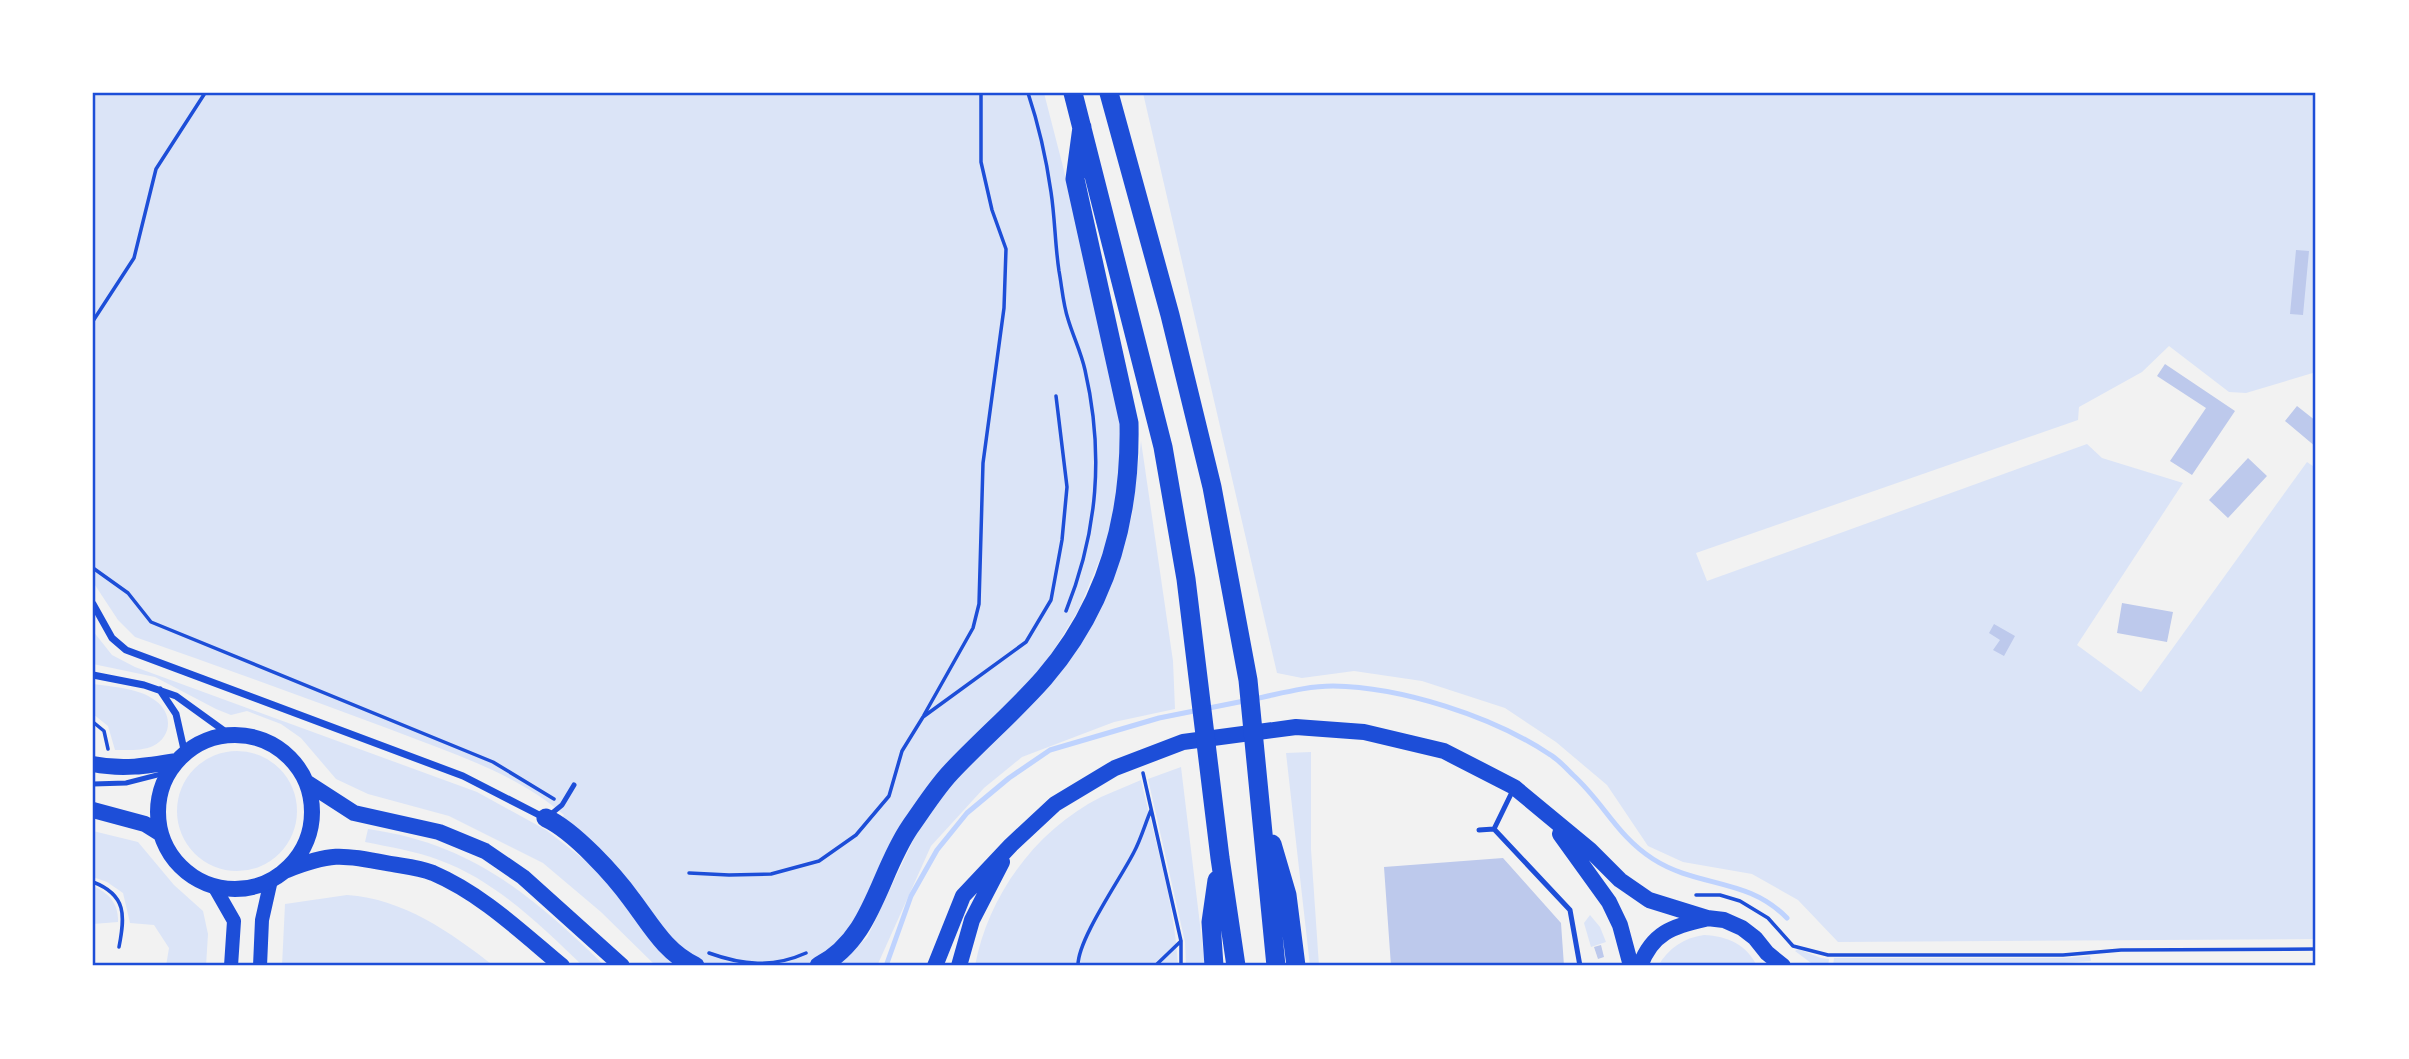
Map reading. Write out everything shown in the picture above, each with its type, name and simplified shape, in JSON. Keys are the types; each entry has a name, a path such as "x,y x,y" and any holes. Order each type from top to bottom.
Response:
{"highway":[{"path":"1073,93 1163,447 1186,579 1220,859 1236,966"},
{"path":"1109,93 1170,315 1212,487 1248,680 1276,966"},
{"path":"816,957 846,948 864,924 905,834 928,800 949,774 1045,677 1097,594 1115,548 1126,502 1130,463 1129,423 1076,179 1082,127"},
{"path":"1259,788 1287,895 1296,966"},
{"path":"546,818 557,823 608,870 658,938 682,960 697,958"},
{"path":"1214,966 1211,922 1220,859"}],"main road":[{"path":"935,966 963,896 1055,804 1115,768 1183,742 1296,727 1364,732 1444,751 1514,787 1590,850 1620,880 1649,900 1707,918 1724,920 1742,928 1755,938 1770,959 1783,966"},
{"path":"100,765 144,767 177,762 213,738 230,735 246,735 262,740 280,750 295,764 306,782 311,800 312,820 307,839 298,856 278,875 262,920 260,966"},
{"path":"177,762 160,792 157,813 160,834 167,851 192,877 229,889 251,887 316,858 349,855 430,872 478,898 562,966"},
{"path":"306,782 354,813 439,832 485,850 523,877 622,966"},
{"path":"93,810 145,824 160,834"},
{"path":"1549,818 1609,902 1620,925 1631,966"},
{"path":"959,966 972,920 1012,845"},
{"path":"214,886 234,921 231,966"},
{"path":"1640,966 1645,952 1663,932 1677,925 1707,918"}],"street":[{"path":"93,604 112,638 126,650 463,776 546,818"},
{"path":"93,674 159,689 196,709 230,735"},
{"path":"159,689 176,714 177,762"}],"lane":[{"path":"93,784 126,783 177,762"},
{"path":"546,818 562,805 574,785"},
{"path":"1494,829 1514,787"},
{"path":"1479,830 1494,829 1570,911 1580,966"}],"path":[{"path":"93,321 134,258 156,169 205,93"},
{"path":"689,873 771,874 820,861 856,835 889,796 902,751 973,628 979,604 983,463 1004,308 1006,250 992,210 981,162 981,93"},
{"path":"1028,93 1042,138 1067,317 1084,367 1093,411 1097,470 1088,539 1077,584 1063,618"},
{"path":"923,716 1026,642 1051,600 1062,540 1067,487 1056,397"},
{"path":"93,568 128,593 151,622 493,762 562,805"},
{"path":"93,722 104,731 108,748 100,765"},
{"path":"1140,758 1181,941 1181,966"},
{"path":"1078,966 1086,939 1136,849 1151,808"},
{"path":"93,882 106,888 120,902 124,923 119,947"},
{"path":"1695,895 1720,895 1740,901 1768,918 1793,946 1828,955 2063,955 2120,950 2316,949"},
{"path":"1155,966 1181,941"},
{"path":"697,958 777,964 804,954 816,957"}],"shaded area":[{"path":"93,93 1044,93 1079,229 1113,381 1122,437 1118,495 1107,542 1079,609 1047,661 990,723 859,917 821,958 802,966 707,965 680,947 562,818 564,815 525,787 482,765 437,747 135,637 118,620 93,582"},
{"path":"1143,93 2316,93 2316,372 2246,393 2229,392 2169,346 2142,372 2079,407 2078,420 1696,553 1707,581 2087,444 2102,458 2183,483 2077,645 2141,692 2307,462 2316,468 2316,939 1838,942 1798,900 1752,874 1683,862 1648,846 1607,785 1556,742 1505,708 1422,681 1354,671 1302,678 1277,673"},
{"path":"1141,441 1173,661 1175,709 1114,722 1022,757 984,788 931,846 877,966 832,966 867,938 919,828 1115,573 1132,515"},
{"path":"93,631 112,655 135,667 477,792 546,830 595,868 680,966 656,966 601,912 543,863 449,816 368,794 336,779 301,738 281,724 247,711 231,715 155,677 93,664"},
{"path":"93,684 134,691 156,701 165,712 168,724 160,742 149,748 115,750 108,726 93,714"},
{"path":"237,751 260,756 279,769 292,788 297,811 292,834 279,853 260,866 237,871 214,866 195,853 182,834 177,811 182,788 195,769 214,756"},
{"path":"1311,752 1311,849 1319,966 1310,966 1286,753"},
{"path":"1181,767 1205,966 1186,966 1185,942 1148,779"},
{"path":"1141,780 1169,896 1178,966 975,966 981,940 1003,890 1036,846 1077,811 1101,797"},
{"path":"368,829 405,836 439,847 498,876 552,917 605,966 583,966 516,906 479,879 460,869 421,854 365,842"},
{"path":"93,831 138,842 174,885 203,911 208,934 206,966 166,966 169,948 154,925 130,923 123,893 107,882 93,877"},
{"path":"93,886 112,900 117,910 118,922 93,924"},
{"path":"347,895 388,903 407,910 443,930 494,966 282,966 285,904"},
{"path":"1590,915 1600,927 1606,942 1591,947 1584,923"},
{"path":"1704,935 1721,937 1736,943 1748,952 1757,966 1658,966 1677,945"},
{"path":"1798,949 1829,959 1828,966 1815,966 1795,951"},
{"path":"2090,956 2091,961 2025,966 1833,966 1834,958"}],"building":[{"path":"2296,250 2309,251 2303,315 2290,314"},
{"path":"2165,364 2235,411 2192,475 2170,461 2206,408 2157,376"},
{"path":"2297,406 2316,421 2316,447 2285,421"},
{"path":"2248,458 2267,476 2228,518 2209,500"},
{"path":"2122,603 2173,612 2167,642 2117,633"},
{"path":"1994,624 2015,636 2004,656 1993,650 2000,640 1989,633"},
{"path":"1503,858 1561,923 1564,966 1391,966 1384,867"},
{"path":"1601,945 1604,957 1598,959 1594,947"}],"waterway":[{"path":"1254,699 1313,687 1359,688 1416,698 1501,727 1556,758 1584,786 1620,830 1653,859 1687,875 1756,896 1787,918"},
{"path":"886,966 911,896 937,850 967,813 1009,778 1050,750 1159,718 1244,701"}]}
